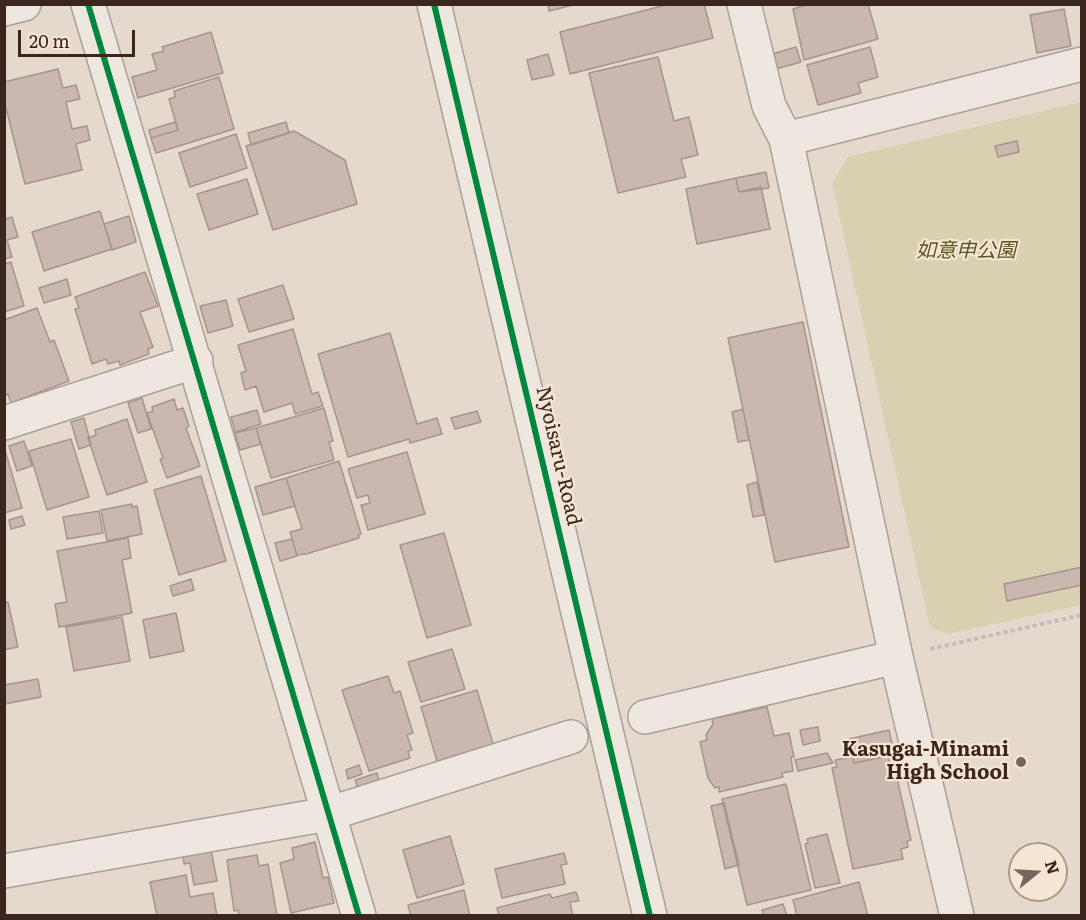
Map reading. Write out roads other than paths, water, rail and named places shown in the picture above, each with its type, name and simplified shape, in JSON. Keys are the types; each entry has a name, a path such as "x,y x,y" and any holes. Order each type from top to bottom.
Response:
{"street":[{"path":"4,9 24,4"},
{"path":"88,4 196,361 358,915"},
{"name":"Nyoisaru-Road","path":"434,4 650,915"},
{"path":"744,4 769,106 786,139 896,657 957,915"},
{"path":"786,139 1082,64"},
{"path":"4,423 196,361"},
{"path":"645,717 896,657"},
{"path":"4,871 328,814 572,737"}],"place":[{"name":"Kasugai-Minami High School","path":"1021,762"}],"park label":[{"name":"如意申公園","path":"966,251"}]}
